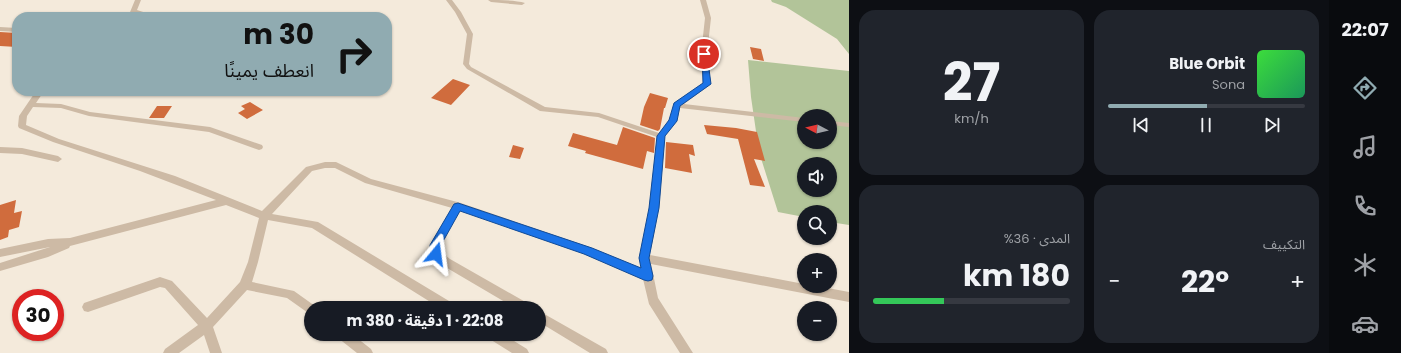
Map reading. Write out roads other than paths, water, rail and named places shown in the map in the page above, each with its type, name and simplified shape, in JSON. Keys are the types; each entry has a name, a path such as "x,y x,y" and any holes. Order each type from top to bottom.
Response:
{"street":[{"path":"138,0 133,10 138,12"},
{"path":"448,0 458,12 470,34 466,64 469,68 543,110 599,115 661,136"},
{"path":"490,0 522,3"},
{"path":"687,353 653,300 644,258 654,208 661,136 673,121 676,105 707,84 704,54 708,18 703,0"},
{"path":"0,29 12,30"},
{"path":"37,96 23,116 22,126 40,136 148,170 264,216 314,225 439,301"},
{"path":"31,105 61,106 89,114 210,130 259,147"},
{"path":"676,105 797,119"},
{"path":"837,124 849,125"},
{"path":"0,150 22,152 58,159"},
{"path":"169,353 207,326 245,285 253,262 264,216 309,169 325,165 336,165 368,181 458,206 588,251 648,276"},
{"path":"0,267 44,254 70,242 227,201"},
{"path":"458,206 435,245 436,254 446,262 513,301"},
{"path":"0,253 48,243 70,242"},
{"path":"644,258 849,297"},
{"path":"88,307 160,282 168,284 207,326 216,353"},
{"path":"245,285 290,294 304,305"},
{"path":"546,320 602,353"},
{"path":"351,341 367,353"},
{"path":"503,341 523,353"}]}
